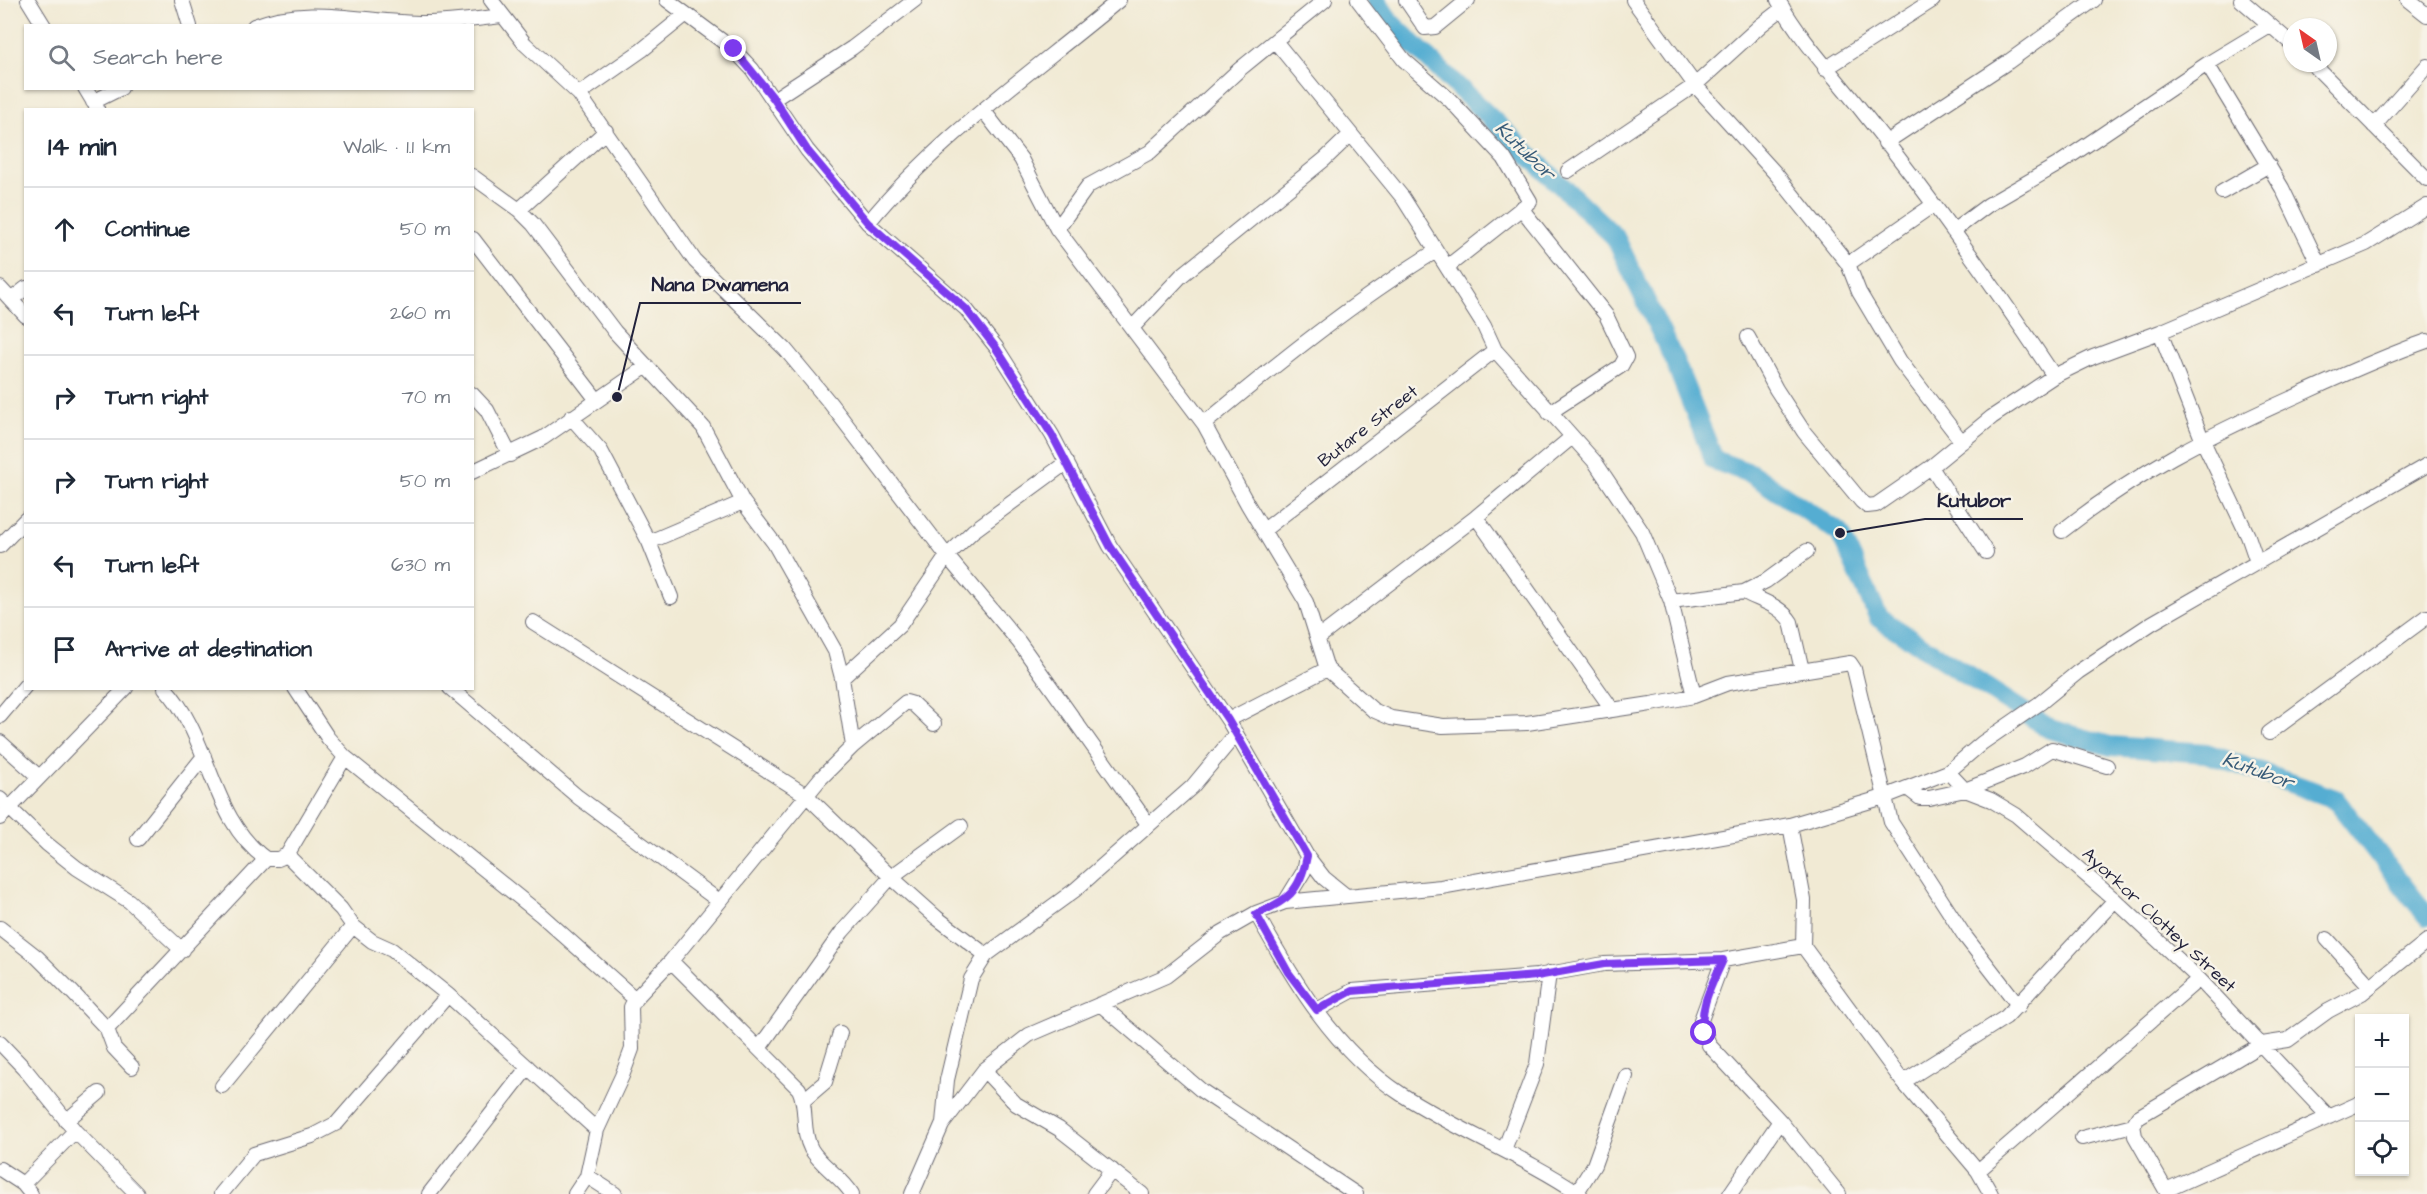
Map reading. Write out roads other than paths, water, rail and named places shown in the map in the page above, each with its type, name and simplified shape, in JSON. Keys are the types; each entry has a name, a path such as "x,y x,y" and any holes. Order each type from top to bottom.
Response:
{"street":[{"path":"27,0 43,24"},
{"path":"182,0 189,24"},
{"path":"491,0 525,44 579,94 680,242 720,288 785,349 947,556 1019,642 1148,824"},
{"path":"667,0 734,49 774,99 807,150 868,223 966,309 1029,396 1067,462 1116,556 1228,720 1307,856 1324,878 1345,895"},
{"path":"774,99 852,48 915,0"},
{"path":"868,223 904,182 983,110 1119,0"},
{"path":"1358,0 1404,60 1450,100 1504,158 1529,202 1606,315 1626,357 1621,366 1549,413"},
{"path":"1406,0 1425,28 1435,27 1468,0"},
{"path":"1633,0 1695,85 1776,174 1848,264 1858,292 1900,361 1962,442"},
{"path":"1825,69 1933,0"},
{"path":"1885,143 2008,63 2094,0"},
{"path":"2241,0 2283,37"},
{"path":"2408,0 2427,15"},
{"path":"1057,229 1088,186 1149,152 1321,1"},
{"path":"1568,171 1695,85 1781,4 1825,69 1858,106 1953,231 2054,376"},
{"path":"259,24 272,19 301,14 423,23 502,16"},
{"path":"579,94 686,15"},
{"path":"1953,231 1988,205 2067,159 2207,64 2270,26"},
{"path":"1275,41 1403,198 1484,326 1495,350 1549,413 1596,462 1642,532 1671,600 1695,696"},
{"path":"2207,64 2269,165 2319,265"},
{"path":"2374,126 2427,66"},
{"path":"2321,72 2427,179"},
{"path":"86,90 95,106 118,90"},
{"path":"983,110 1021,159 1057,229 1204,424 1306,602 1327,669 1372,710 1391,718 1443,726 1527,723 1695,696 1728,683 1850,663 1854,669 1891,822 1964,935 2019,1006"},
{"path":"519,210 606,131"},
{"path":"1132,328 1181,276 1325,159 1351,134"},
{"path":"2222,192 2269,165"},
{"path":"474,177 519,210 550,244 605,321 704,427 743,502 774,543 835,651 842,678 853,746"},
{"path":"1447,267 1529,202"},
{"path":"1848,264 1933,205"},
{"path":"1748,337 1804,432 1867,506 1876,505 1931,466 1992,417 2054,376 2093,357 2160,332 2382,237 2427,206"},
{"path":"474,242 597,400"},
{"path":"1204,424 1316,332 1382,284 1436,251"},
{"path":"0,288 24,314"},
{"path":"12,299 24,290"},
{"path":"2160,332 2202,438 2248,536 2257,562"},
{"path":"2062,531 2143,472 2202,438 2382,357 2427,341"},
{"name":"Butare Street","path":"1264,530 1495,350"},
{"path":"474,471 510,455 647,366"},
{"path":"474,396 487,410 510,455"},
{"path":"571,417 601,452 649,542 671,597"},
{"path":"1318,638 1476,517 1572,437"},
{"path":"842,678 900,625 947,556 1008,502 1067,462"},
{"path":"912,1194 942,1125 961,1097 984,1070 1029,1035 1166,976 1221,933 1256,914 1285,902 1441,887 1790,825 1884,797 1948,772 1982,743 2040,704 2078,672 2143,629 2427,465"},
{"path":"1931,466 1986,552"},
{"path":"649,542 743,502"},
{"path":"1476,517 1612,709"},
{"path":"0,546 24,521"},
{"path":"1671,600 1744,592 1766,581 1807,551"},
{"path":"1744,592 1772,604 1786,615 1791,622 1802,670"},
{"path":"2269,733 2427,617"},
{"path":"532,622 806,795 937,918 986,955"},
{"path":"1228,720 1327,669"},
{"path":"0,716 24,687"},
{"path":"124,690 39,777 3,808 77,868 141,910 182,950"},
{"path":"166,690 194,729 229,814 250,844 266,859 278,859 287,855 345,757"},
{"path":"296,690 328,738 345,757 541,915 635,999"},
{"path":"452,690 578,797 719,901"},
{"path":"575,1194 587,1176 597,1130 632,1048 631,1008 635,999 671,961 806,795 853,746 906,702 913,704 934,724"},
{"path":"942,1125 947,1080 971,979 986,955 1075,890 1206,773 1236,734"},
{"path":"0,742 39,777"},
{"path":"1907,788 1920,798 1965,789 2025,766 2052,749 2060,749 2107,766"},
{"path":"138,839 204,756"},
{"name":"Ayorkor Clottey Street","path":"1948,772 1965,789 1991,800 2016,815 2115,900 2199,979 2329,1117"},
{"path":"1790,825 1804,900 1803,946 1904,1082 1978,1171 1991,1194"},
{"path":"760,1047 842,932 891,877 961,826"},
{"path":"287,855 341,909 353,926 372,941 392,950 448,995 597,1130"},
{"path":"1285,902 1304,871 1307,856"},
{"path":"106,1029 266,859"},
{"path":"1904,1082 1992,1027 2019,1006 2115,900"},
{"path":"1256,914 1288,972 1353,1053 1400,1093 1563,1180 1579,1193 1594,1165 1626,1076"},
{"path":"222,1086 353,926"},
{"path":"0,928 59,977 106,1029 114,1048 132,1067"},
{"path":"2326,939 2370,986"},
{"path":"2355,1105 2167,1192 2135,1136 2133,1125 2138,1117 2262,1044 2288,1040 2370,986 2427,941"},
{"path":"1317,1010 1352,991 1549,973 1604,964 1723,960 1803,946"},
{"path":"1723,960 1704,1006 1701,1020 1704,1033 1716,1054 1780,1121 1839,1194"},
{"path":"671,961 760,1047 799,1089 804,1100 807,1137 812,1150 852,1194"},
{"path":"1504,1150 1537,1064 1549,973"},
{"path":"1978,1171 2199,979"},
{"path":"221,1194 254,1154 312,1136 337,1123 448,995"},
{"path":"1100,1004 1202,1091 1356,1194"},
{"path":"804,1100 825,1082 840,1033"},
{"path":"0,1043 24,1068 71,1126 137,1194"},
{"path":"429,1194 528,1066"},
{"path":"984,1070 1016,1104 1059,1129 1142,1194"},
{"path":"0,1168 27,1189 71,1126 99,1093"},
{"path":"1730,1194 1780,1121"},
{"path":"2082,1138 2133,1125"},
{"path":"1094,1194 1112,1170"},
{"path":"587,1176 615,1194"}],"waterway":[{"name":"Kutubor","path":"1376,0 1390,22 1615,237 1675,362 1714,460 1752,474 1840,533 1879,618 2050,729 2110,746 2206,753 2335,799 2427,916"}],"place":[{"name":"Nana Dwamena","path":"617,397"},
{"name":"Kutubor","path":"1840,533"}]}
